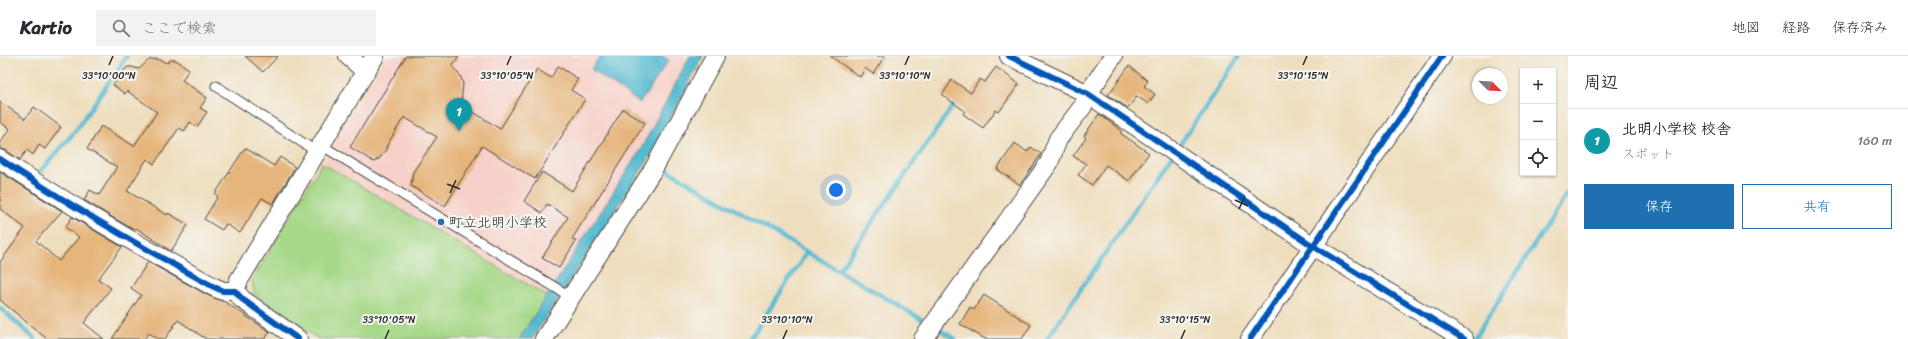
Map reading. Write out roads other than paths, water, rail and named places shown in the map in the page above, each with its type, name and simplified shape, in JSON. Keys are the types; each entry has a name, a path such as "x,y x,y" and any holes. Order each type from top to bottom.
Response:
{"street":[{"path":"348,56 365,71"},
{"path":"235,291 239,280 375,56"},
{"path":"544,339 568,296 657,164 715,56"},
{"path":"1009,56 1088,94 1312,246 1464,339"},
{"path":"930,331 1049,163 1058,139 1083,106 1088,94 1113,56"},
{"path":"1250,339 1442,56"},
{"path":"0,159 42,187 148,251 214,287 223,291 235,291 242,299 287,336"}],"lane":[{"path":"216,86 319,149 568,296"}],"water":[{"path":"600,56 663,56 669,60 640,103 591,69"},
{"path":"690,56 703,56 651,155 532,339 519,339 641,149"}],"waterway":[{"path":"41,171 76,130 127,56"},
{"path":"1177,149 1239,56"},
{"path":"839,270 953,106"},
{"path":"1047,339 1172,155"},
{"path":"659,165 928,323"},
{"path":"1474,339 1568,192"},
{"path":"750,339 807,252"},
{"path":"0,308 35,339"},
{"path":"937,328 955,339"}],"place":[{"name":"北明小学校 校舎","path":"459,131"},
{"name":"町立北明小学校","path":"441,222"}]}
